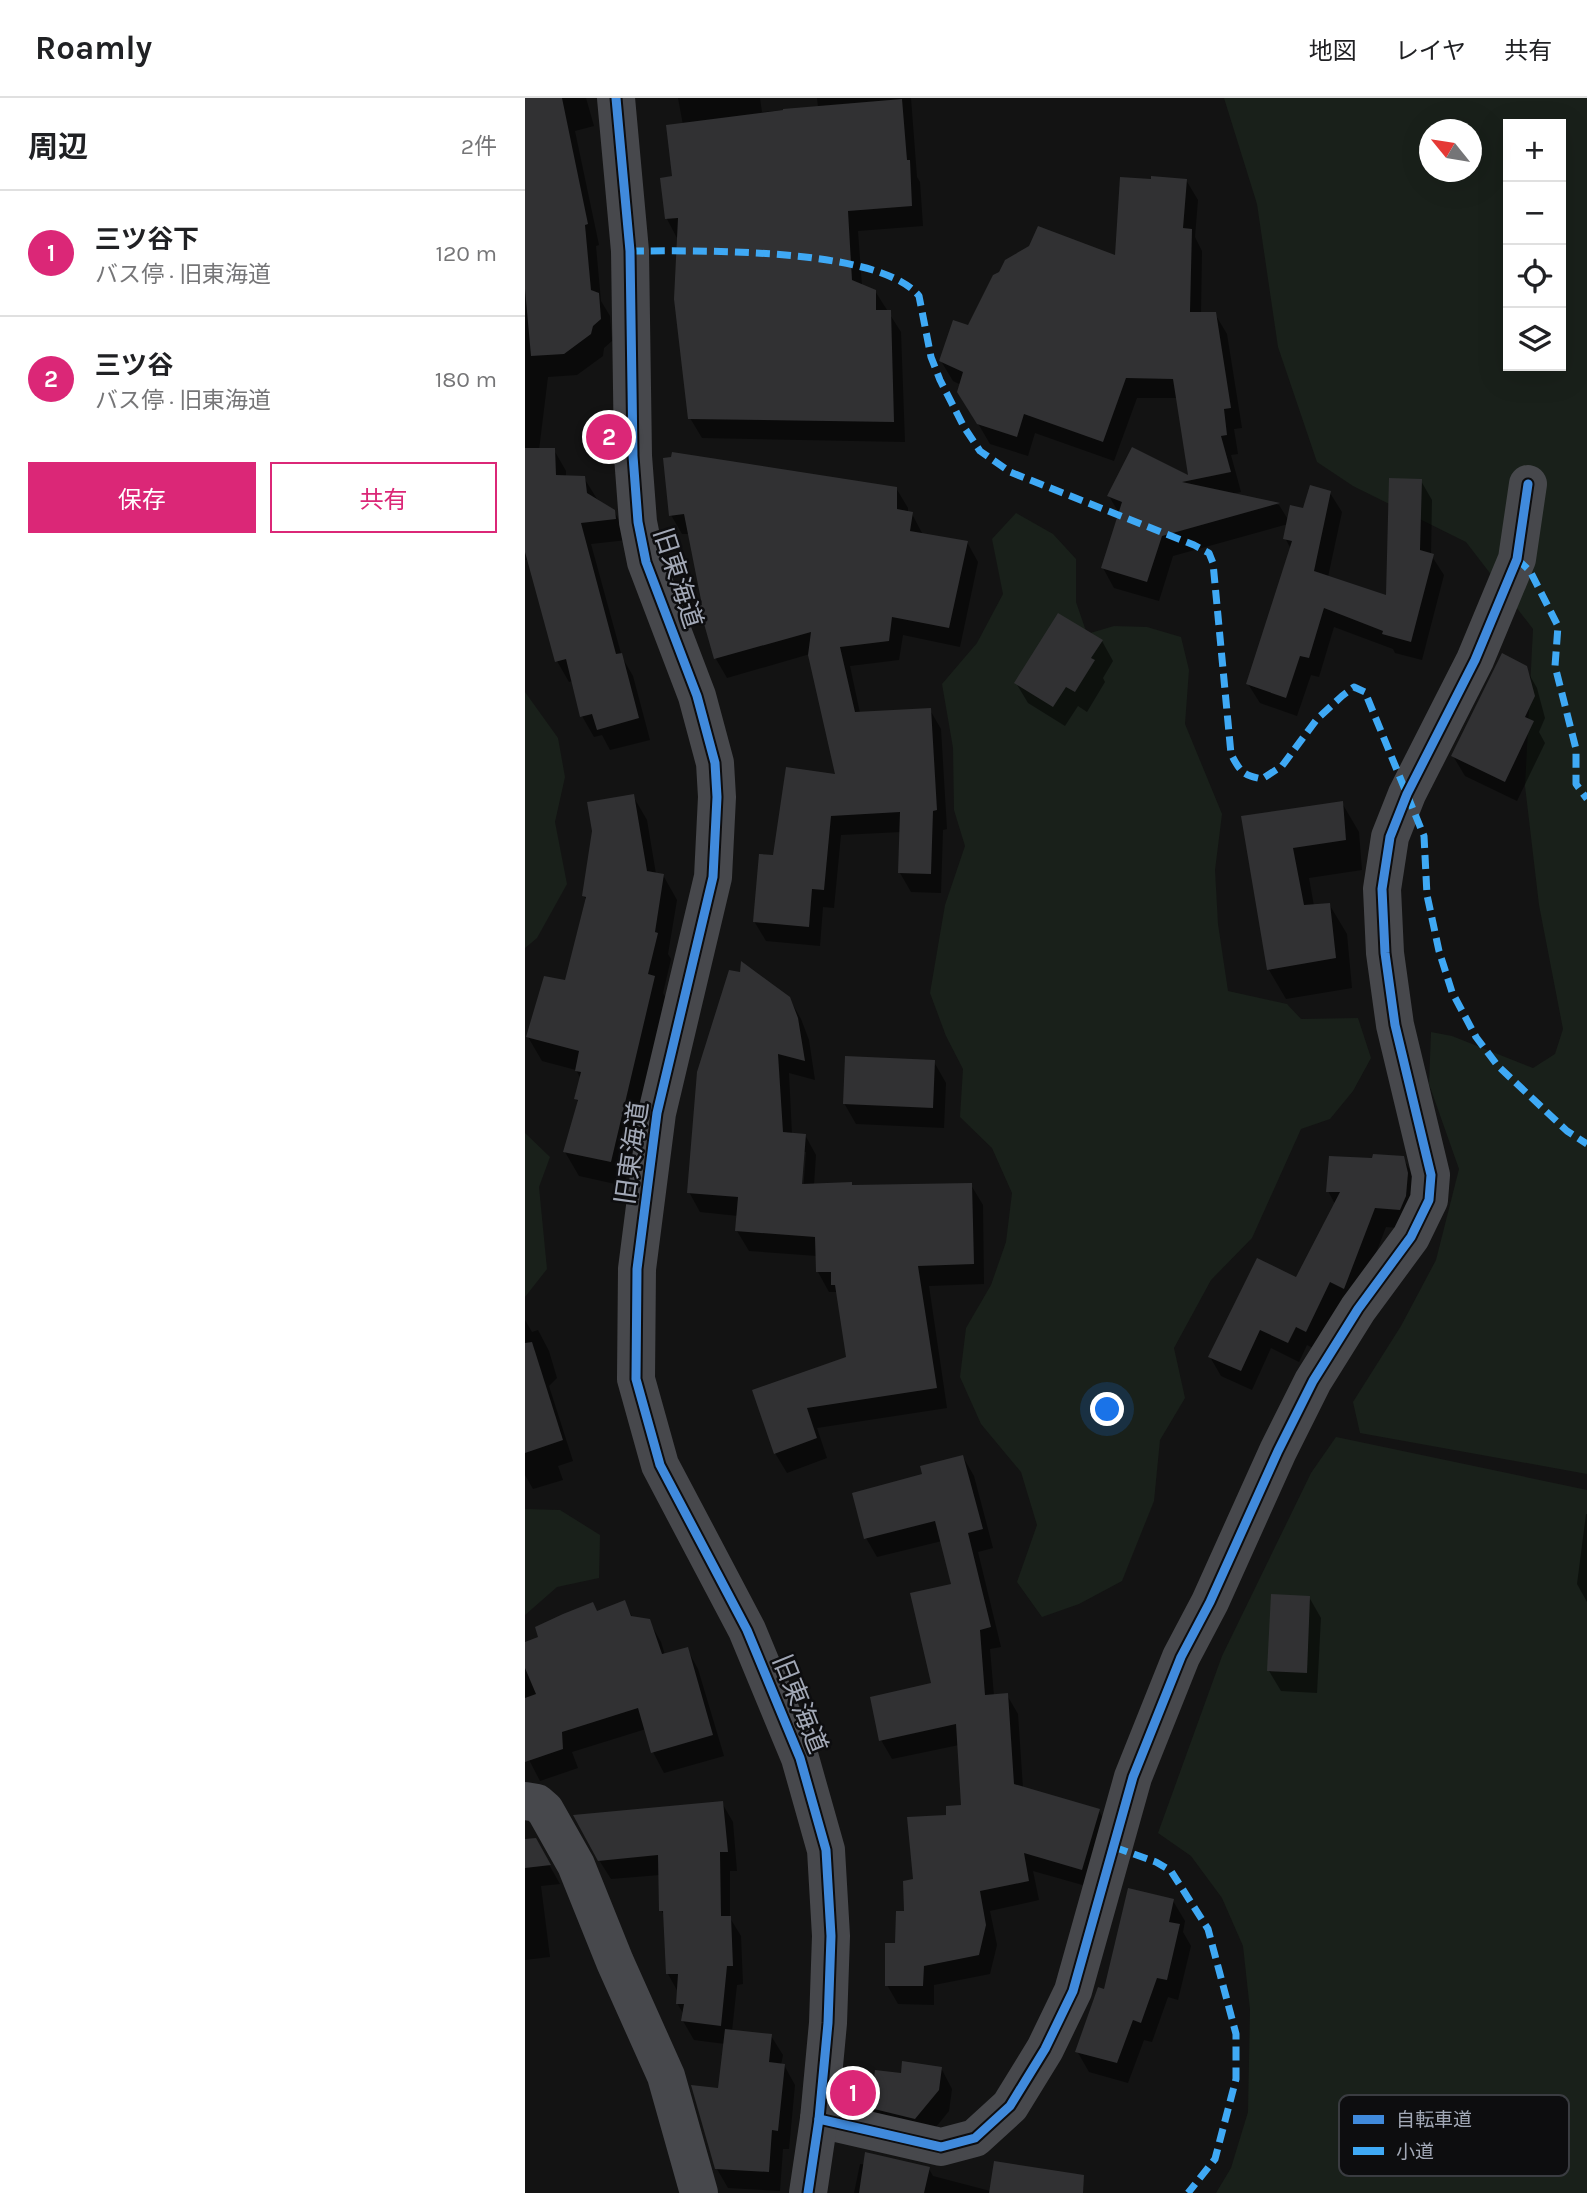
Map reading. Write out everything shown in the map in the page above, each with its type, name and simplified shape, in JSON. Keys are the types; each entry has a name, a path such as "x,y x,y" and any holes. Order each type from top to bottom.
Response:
{"street":[{"name":"旧東海道","path":"616,98 630,251 633,456 638,522 646,562 697,696 715,762 717,797 713,877 657,1113 637,1269 636,1379 660,1465 747,1630 800,1758 826,1850 830,1948 828,2023 819,2119 808,2193"},
{"path":"819,2119 941,2147 975,2138 1010,2106 1045,2049 1073,1991 1133,1777 1181,1657 1210,1602 1278,1451 1313,1381 1358,1310 1411,1237 1429,1200 1431,1175 1395,1026 1385,953 1382,889 1390,837 1407,794 1475,660 1517,559 1528,484"},
{"path":"525,1801 537,1802 545,1810 576,1865 666,2077 699,2193"}],"shaded area":[{"path":"1224,98 1587,98 1587,1474 1360,1433 1353,1402 1401,1326 1436,1260 1459,1169 1429,1084 1431,1032 1452,1036 1533,1068 1555,1054 1563,1029 1539,905 1525,786 1533,629 1466,542 1353,486 1317,462 1278,347 1257,204"},
{"path":"1016,513 1053,534 1076,559 1076,602 1087,634 1114,626 1147,627 1181,637 1189,670 1185,724 1222,814 1215,870 1218,924 1228,991 1287,1004 1301,1019 1358,1018 1371,1058 1353,1091 1330,1119 1301,1129 1252,1238 1211,1280 1174,1348 1185,1398 1160,1440 1154,1501 1122,1581 1079,1604 1042,1617 1017,1582 1037,1525 1021,1472 981,1424 960,1377 966,1328 991,1285 1006,1242 1012,1193 992,1148 960,1117 963,1069 946,1036 930,993 945,905 965,846 954,810 953,748 942,684 977,643 1003,594 992,539"},
{"path":"525,692 558,738 565,777 555,822 567,884 537,938 525,948"},
{"path":"525,1133 550,1157 539,1187 547,1269 525,1297"},
{"path":"1336,1437 1587,1490 1587,2193 1216,2193 1231,2168 1248,2112 1250,2010 1243,1946 1222,1898 1191,1856 1158,1833 1222,1656 1311,1473"},
{"path":"525,1509 560,1510 600,1535 599,1578 557,1587 525,1615"}],"building":[{"path":"525,98 562,98 588,224 585,225 591,290 599,293 601,319 593,326 591,334 564,354 531,356 525,289"},
{"path":"902,99 907,160 910,160 912,206 848,211 852,280 876,290 876,310 891,310 894,422 688,419 674,299 678,218 665,219 660,178 672,176 666,125 783,109"},
{"path":"1151,176 1187,179 1183,228 1192,229 1190,312 1216,312 1231,408 1224,409 1227,435 1221,436 1231,472 1182,482 1280,503 1162,536 1147,582 1101,568 1122,502 1107,496 1132,447 1188,475 1173,379 1126,378 1103,442 1024,414 1017,437 977,424 957,392 963,372 939,361 953,320 968,325 993,275 999,272 1005,260 1029,246 1038,226 1115,255 1120,177 1151,179"},
{"path":"525,448 555,448 556,475 585,476 587,493 615,510 616,519 581,523 616,654 622,653 639,718 597,730 592,714 580,717 566,659 555,662 525,552"},
{"path":"672,452 897,487 897,509 913,512 910,531 968,541 949,628 892,617 889,641 840,647 855,712 931,708 937,810 933,811 931,874 898,873 900,812 831,816 824,890 812,889 809,927 753,922 759,854 773,855 786,767 835,774 808,655 811,632 714,659 699,606 702,605 684,514 669,516 663,458 671,457"},
{"path":"1389,478 1422,479 1420,550 1434,554 1411,642 1382,634 1383,631 1324,608 1309,658 1300,656 1286,698 1246,684 1292,541 1283,539 1290,505 1303,508 1310,485 1331,491 1314,571 1386,595"},
{"path":"1058,613 1103,640 1091,658 1095,660 1075,692 1066,687 1053,707 1014,683"},
{"path":"1502,653 1527,666 1535,696 1525,717 1534,721 1505,782 1451,756"},
{"path":"634,794 647,871 664,874 655,932 658,933 648,974 655,976 611,1162 563,1152 578,1100 574,1099 581,1072 575,1071 579,1051 526,1037 544,976 565,980 586,897 582,896 592,831 587,802"},
{"path":"1343,801 1346,840 1293,848 1304,905 1330,903 1336,958 1267,970 1241,816"},
{"path":"741,961 790,997 798,1018 805,1061 778,1054 783,1132 806,1134 802,1184 972,1183 974,1264 918,1266 937,1388 807,1408 817,1438 774,1454 752,1390 846,1357 835,1285 831,1285 831,1272 816,1272 815,1237 735,1231 738,1197 687,1193 697,1072 729,970 740,972"},
{"path":"845,1056 935,1060 933,1108 843,1104"},
{"path":"1373,1154 1404,1156 1408,1173 1406,1196 1400,1210 1375,1208 1344,1289 1330,1282 1306,1332 1296,1327 1288,1343 1260,1330 1241,1371 1208,1357 1257,1258 1296,1277 1340,1192 1326,1192 1329,1156 1372,1158"},
{"path":"532,1342 563,1440 525,1453 525,1343"},
{"path":"963,1455 983,1529 968,1533 991,1627 980,1630 985,1695 1008,1693 1014,1784 1100,1809 1082,1870 1024,1853 1029,1881 980,1891 986,1925 979,1955 924,1966 923,1986 885,1986 885,1943 895,1943 896,1911 904,1911 903,1881 913,1879 907,1817 946,1815 946,1806 961,1805 956,1724 879,1741 870,1697 931,1683 910,1593 951,1584 935,1521 864,1539 852,1493 922,1474 920,1466"},
{"path":"1271,1594 1310,1596 1307,1673 1267,1671"},
{"path":"625,1600 631,1616 650,1619 662,1654 688,1647 713,1735 651,1753 638,1708 562,1732 563,1749 525,1762 525,1698 536,1694 525,1668 525,1642 538,1637 535,1627 563,1614 593,1602 597,1611"},
{"path":"723,1801 728,1852 720,1852 721,1916 731,1916 733,1966 727,1966 721,2026 681,2021 684,2004 676,2004 678,1974 666,1974 663,1911 659,1911 658,1855 598,1861 573,1815"},
{"path":"536,1838 551,1865 525,1868 525,1839"},
{"path":"1128,1888 1174,1899 1169,1922 1180,1924 1167,1980 1157,1978 1141,2023 1133,2020 1117,2063 1075,2052 1098,1987 1104,1989"},
{"path":"725,2029 772,2034 769,2062 785,2064 778,2131 772,2130 769,2172 715,2169 691,2085 718,2088"},
{"path":"902,2061 942,2067 939,2090 915,2119 870,2108 875,2070 901,2073"},
{"path":"865,2152 930,2167 924,2193 859,2193"},
{"path":"994,2161 1084,2175 1083,2193 989,2193"}],"marked path":[{"path":"630,251 738,252 826,260 865,268 897,280 919,296 931,357 940,380 964,427 980,451 1010,472 1209,553 1213,563 1231,754 1246,774 1262,779 1282,766 1317,719 1342,696 1354,687 1365,692 1424,836 1427,895 1439,951 1452,992 1476,1037 1498,1066 1567,1131 1587,1144"},
{"path":"1517,559 1530,571 1558,626 1555,666 1576,749 1576,784 1587,799"},
{"path":"1114,1847 1156,1862 1171,1871 1208,1929 1236,2034 1236,2079 1215,2159 1188,2193"}],"cycle path":[{"path":"616,98 630,251 633,456 638,522 646,562 697,696 715,763 717,797 713,877 657,1113 637,1269 636,1379 660,1465 747,1630 800,1758 826,1850 831,1936 828,2023 819,2119 808,2193"},
{"path":"819,2119 941,2147 975,2138 1010,2106 1045,2049 1073,1991 1133,1777 1181,1657 1210,1602 1278,1451 1313,1381 1358,1309 1411,1237 1429,1200 1431,1175 1395,1025 1385,953 1382,889 1390,837 1407,794 1475,660 1517,559 1528,484"}],"place":[{"name":"三ツ谷","path":"609,437"},
{"name":"三ツ谷下","path":"853,2093"}]}
